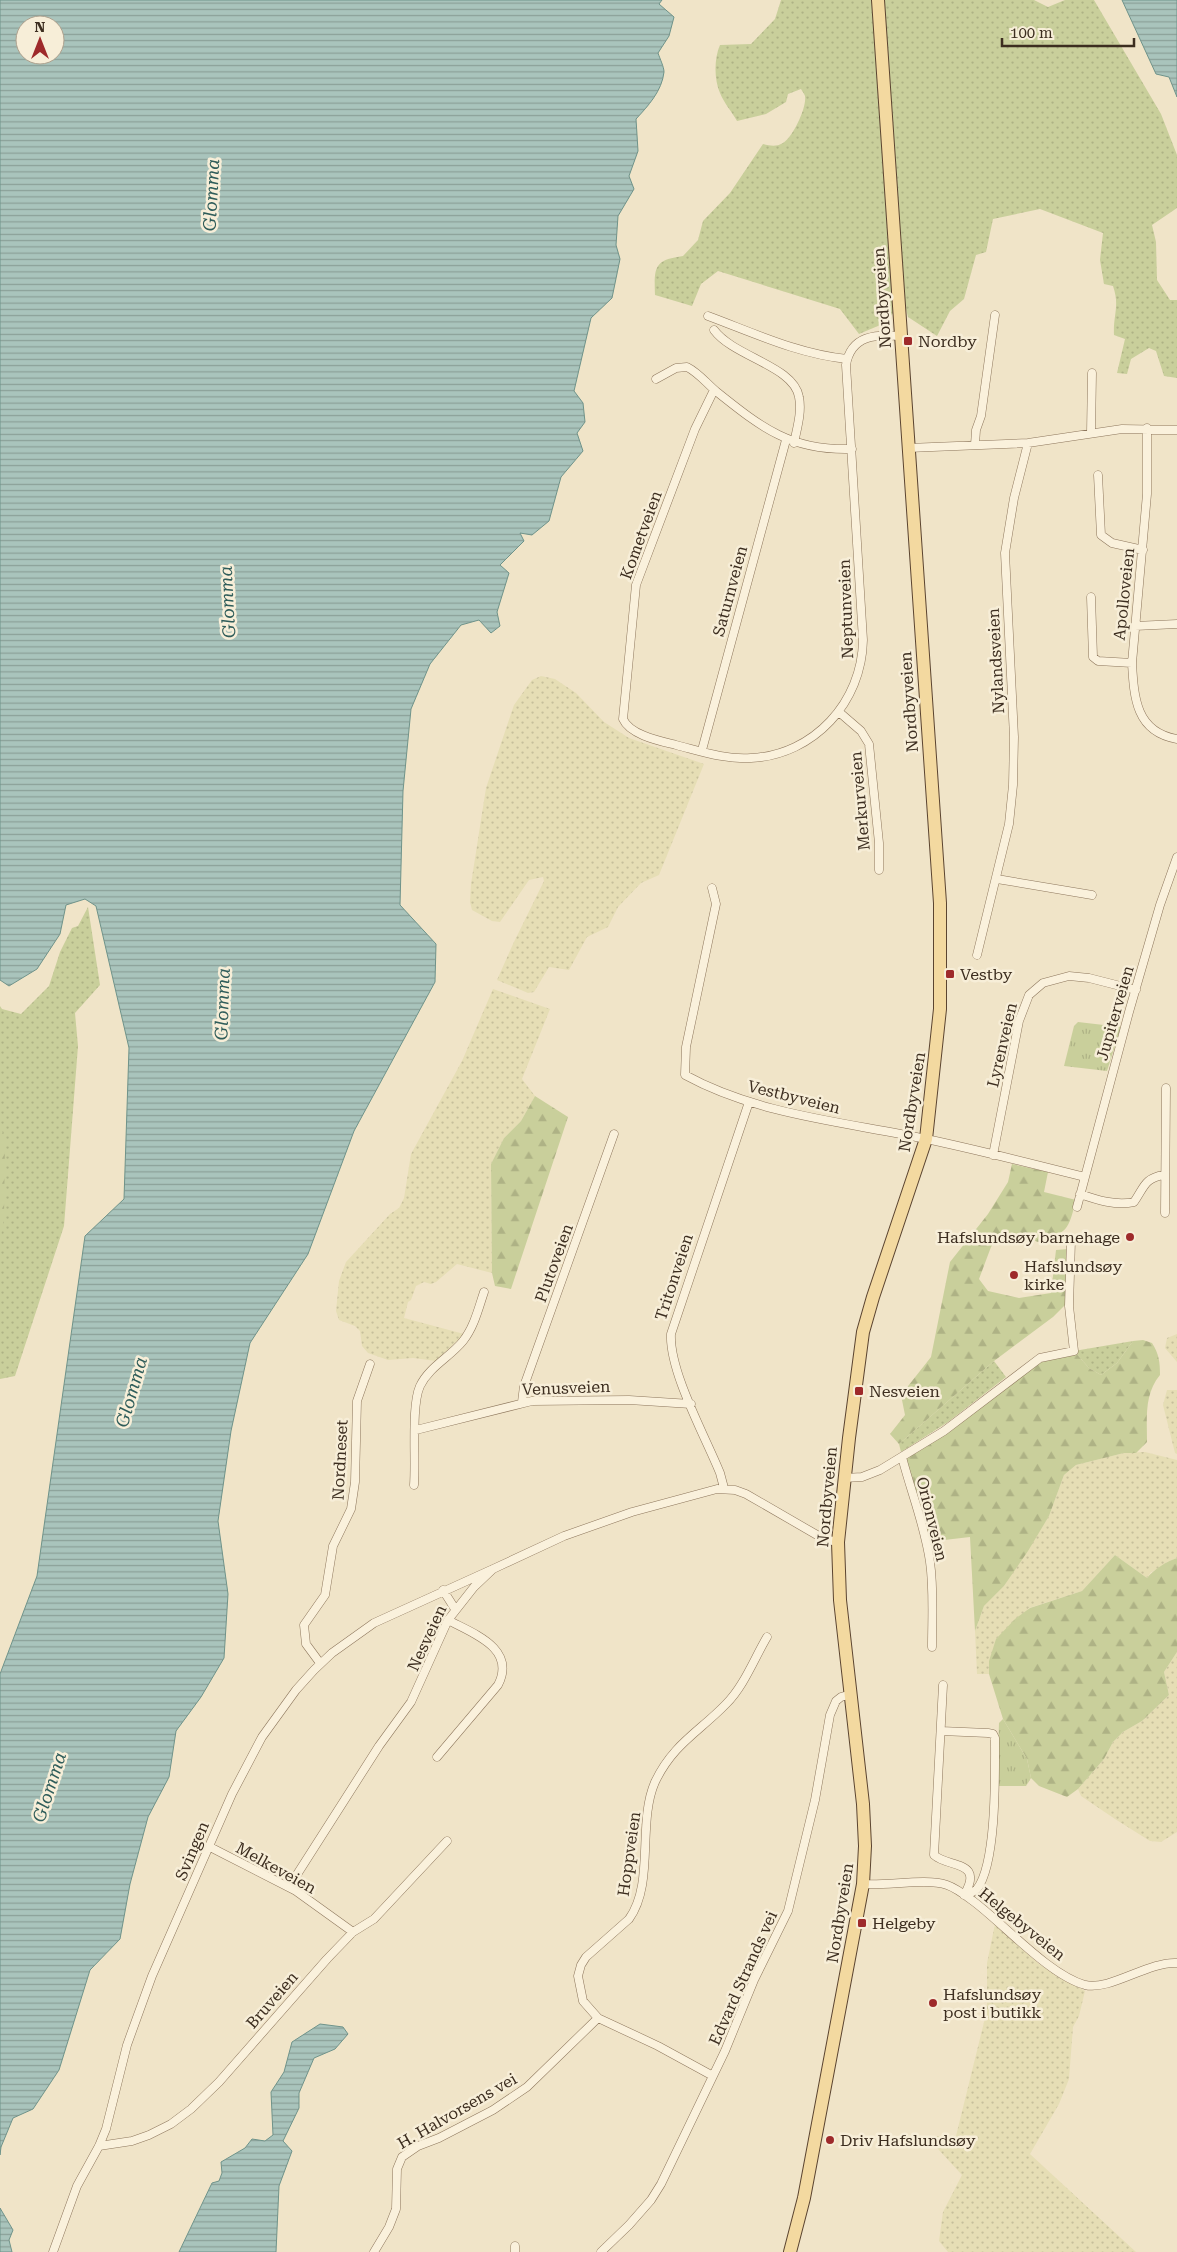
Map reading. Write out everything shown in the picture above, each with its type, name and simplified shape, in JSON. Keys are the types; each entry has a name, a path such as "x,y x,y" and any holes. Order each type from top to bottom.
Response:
{"main road":[{"name":"Nordbyveien","path":"790,2252 804,2198 864,1884 864,1827 839,1585 838,1542 844,1478 864,1332 873,1297 926,1139 938,1038 941,940 878,0"}],"street":[{"path":"975,445 976,430 981,416 995,315"},
{"path":"708,316 807,353 847,359 857,345 869,337 880,335 901,336"},
{"name":"Saturnveien","path":"702,750 800,403 798,392 793,382 784,374 732,348 714,330"},
{"name":"Neptunveien","path":"628,726 670,744 735,758 752,758 777,754 795,748 810,738 839,712 855,685 861,667 863,649 847,359"},
{"path":"656,380 676,368 687,367 762,426 790,441 823,448 852,449"},
{"path":"1091,433 1092,373"},
{"name":"Kometveien","path":"628,726 623,715 636,585 695,429 714,390"},
{"path":"908,448 1028,443 1091,433 1147,428 1177,430"},
{"name":"Apolloveien","path":"1147,428 1147,494 1132,663 1134,692 1143,720 1149,727 1160,734 1177,739"},
{"name":"Nylandsveien","path":"976,955 997,879 1009,824 1014,774 1005,553 1013,505 1028,443"},
{"path":"1098,475 1101,535 1112,543 1143,550"},
{"path":"1091,597 1094,657 1098,662 1132,663"},
{"path":"1135,626 1177,624"},
{"name":"Merkurveien","path":"839,712 861,731 869,744 879,843 879,870"},
{"name":"Jupiterveien","path":"1078,1207 1160,905 1177,858"},
{"path":"997,879 1092,896"},
{"name":"Vestbyveien","path":"712,888 716,904 686,1047 685,1074 749,1102 812,1117 926,1139 1085,1177"},
{"name":"Lyrenveien","path":"993,1155 1019,1021 1029,995 1043,983 1069,976 1089,978 1136,990"},
{"path":"1165,1213 1166,1088"},
{"name":"Tritonveien","path":"724,1488 720,1473 672,1358 670,1334 749,1102"},
{"name":"Plutoveien","path":"522,1402 524,1386 614,1134"},
{"path":"1080,1194 1096,1200 1124,1204 1134,1202 1142,1186 1157,1176 1164,1175"},
{"path":"844,1478 862,1477 880,1470 944,1431 1040,1358 1074,1351 1069,1306 1071,1240"},
{"path":"414,1485 417,1401 421,1384 428,1374 469,1333 477,1316 484,1292"},
{"name":"Nordneset","path":"320,1663 306,1644 304,1625 325,1595 333,1546 351,1509 355,1482 357,1401 370,1364"},
{"name":"Venusveien","path":"416,1430 522,1402 621,1400 691,1404"},
{"name":"Orionveien","path":"902,1457 923,1528 930,1564 932,1647"},
{"name":"Nesveien","path":"289,1887 379,1746 411,1702 448,1620 455,1609 493,1569 564,1536 632,1512 688,1495 724,1488 746,1494 817,1535 838,1542"},
{"name":"Svingen","path":"53,2252 77,2186 100,2146 134,2024 232,1794 258,1744 296,1690 320,1663 374,1623 443,1590 493,1569"},
{"path":"443,1590 455,1609"},
{"path":"437,1757 498,1685 502,1672 500,1658 494,1646 448,1620"},
{"name":"Hoppveien","path":"713,2076 658,2046 598,2018 583,2001 579,1971 586,1957 629,1919 634,1912 641,1885 648,1813 655,1782 681,1743 733,1696 767,1636"},
{"name":"Helgebyveien","path":"943,1685 934,1855 959,1864 967,1871 970,1882 964,1894"},
{"name":"Edvard Strands vei","path":"601,2252 629,2225 656,2192 713,2076 754,1980 788,1911 811,1817 830,1715 838,1698 851,1694"},
{"name":"Helgebyveien","path":"940,1731 988,1732 994,1735 995,1738 988,1862 984,1876 977,1889 973,1893 964,1894"},
{"name":"Bruveien","path":"100,2146 149,2136 171,2124 191,2109 219,2082 302,1985 353,1932 374,1919 447,1841"},
{"name":"Melkeveien","path":"210,1847 289,1887 353,1932"},
{"name":"Helgebyveien","path":"864,1884 941,1883 948,1885 964,1894 1060,1972 1086,1985 1106,1983 1131,1976 1155,1965 1177,1963"},
{"name":"H. Halvorsens vei","path":"374,2252 389,2227 396,2208 397,2169 402,2157 409,2151 493,2110 528,2087 598,2018"}],"shaded area":[{"path":"541,676 555,679 576,693 604,722 629,738 704,764 659,875 641,883 618,907 608,927 587,937 569,970 549,967 534,992 528,993 497,980 544,881 543,877 529,880 500,922 492,921 472,910 470,902 471,884 486,788 514,705 532,680"},
{"path":"493,989 550,1009 522,1079 535,1096 521,1121 504,1138 491,1164 492,1273 457,1264 436,1282 431,1284 424,1282 416,1286 411,1300 408,1302 404,1318 464,1334 436,1361 413,1358 388,1360 368,1353 362,1346 360,1331 355,1326 339,1320 336,1311 339,1281 346,1262 390,1214 399,1208 404,1198 411,1154 462,1061"},
{"path":"1177,1334 1177,1362 1165,1348 1167,1338"},
{"path":"1167,1390 1177,1390 1177,1454 1175,1453 1163,1405"},
{"path":"1145,1452 1177,1460 1177,1558 1151,1572 1147,1578 1115,1555 1082,1591 1029,1608 989,1661 989,1674 977,1674 975,1631 984,1606 1004,1586 1049,1516 1064,1475 1076,1465 1124,1453"},
{"path":"1177,1652 1177,1832 1161,1842 1150,1841 1081,1796 1078,1789 1104,1759 1113,1742 1123,1732 1142,1721 1169,1695 1164,1672"},
{"path":"995,1924 1039,1964 1085,1991 1079,2016 1073,2027 1069,2079 1059,2104 1030,2154 1136,2252 948,2252 939,2241 943,2212 962,2175 926,2136 956,2136 987,2010 987,1963"}],"green space":[{"path":"781,0 872,0 894,312 885,323 859,334 840,309 718,271 701,284 692,306 655,295 655,278 658,266 666,260 683,256 698,240 703,221 730,193 763,144 773,146 787,140 804,107 805,96 801,89 788,94 786,102 766,114 737,121 718,88 716,62 720,45 751,44 775,19"},
{"path":"884,0 1034,0 1048,7 1065,0 1094,0 1161,114 1177,155 1177,208 1152,225 1156,242 1157,280 1170,300 1177,300 1177,378 1164,376 1156,351 1149,348 1131,359 1127,374 1117,373 1125,339 1114,335 1115,293 1113,286 1104,284 1100,260 1103,233 1040,209 993,219 986,252 976,255 964,299 950,311 937,336 908,317 903,297"},
{"path":"88,907 100,985 75,1013 78,1046 64,1226 15,1376 0,1379 0,1006 2,1009 21,1014 49,986 60,952 72,928 78,926"},
{"path":"1078,1022 1121,1027 1107,1071 1064,1066 1074,1026"},
{"path":"535,1096 568,1117 511,1289 495,1286 492,1273 491,1164 504,1138 521,1121"},
{"path":"0,1128 5,1136 4,1217 0,1242"},
{"path":"1012,1164 1048,1172 1044,1192 1076,1200 1071,1218 1065,1229 1061,1232 1038,1242 1017,1234 998,1237 991,1247 979,1279 988,1291 1019,1298 1051,1293 1056,1250 1068,1249 1065,1305 1053,1317 994,1361 899,1444 890,1434 905,1415 901,1395 931,1357 950,1262 988,1214 1008,1182"},
{"path":"1143,1340 1152,1343 1159,1358 1160,1370 1160,1375 1151,1390 1149,1398 1147,1442 1136,1453 1124,1453 1076,1465 1064,1475 1049,1516 1004,1586 984,1606 975,1631 970,1537 927,1542 902,1457 1040,1358 1074,1351 1089,1368 1101,1375 1117,1363 1133,1341"},
{"path":"1133,1341 1117,1363 1101,1375 1089,1368 1074,1351"},
{"path":"994,1361 1006,1377 948,1422 901,1452 899,1444"},
{"path":"1115,1555 1147,1578 1160,1566 1177,1558 1177,1652 1164,1672 1169,1695 1142,1721 1123,1732 1113,1742 1104,1759 1078,1789 1067,1797 1039,1786 1031,1778 1027,1759 1003,1719 989,1674 989,1661 996,1639 1015,1619 1030,1608 1082,1591"},
{"path":"1003,1719 1027,1759 1031,1778 1026,1786 997,1786 999,1723"}],"water":[{"name":"Glomma","path":"0,0 662,0 659,4 674,17 669,36 658,53 664,70 663,79 654,98 636,119 638,151 629,176 634,189 618,216 616,245 620,259 612,298 591,318 574,391 583,403 585,422 577,433 583,451 561,477 549,521 532,535 520,533 524,541 500,565 509,573 497,612 500,626 491,633 479,620 461,625 430,664 411,709 403,791 400,905 436,944 435,982 354,1131 308,1254 250,1343 231,1431 218,1521 228,1594 224,1658 201,1697 176,1731 169,1777 148,1817 130,1884 120,1939 90,1970 59,2070 33,2109 13,2118 1,2147 0,2155 0,1674 37,1576 85,1236 124,1199 129,1048 96,906 85,899 66,905 60,934 37,969 9,986 0,980"},
{"path":"1122,0 1177,0 1177,97 1169,77 1156,74"},
{"path":"320,2024 343,2027 348,2034 335,2049 314,2058 299,2093 299,2108 283,2141 292,2151 279,2186 276,2252 179,2252 212,2183 219,2181 222,2173 221,2162 245,2148 252,2139 265,2141 273,2135 271,2092 284,2072 292,2042"},
{"path":"0,2208 13,2230 9,2240 12,2252 0,2252"}],"place":[{"name":"Nordby","path":"908,341"},
{"name":"Vestby","path":"950,974"},
{"name":"Hafslundsøy barnehage","path":"1130,1237"},
{"name":"Hafslundsøy kirke","path":"1014,1275"},
{"name":"Nesveien","path":"859,1391"},
{"name":"Helgeby","path":"862,1923"},
{"name":"Hafslundsøy post i butikk","path":"933,2003"},
{"name":"Driv Hafslundsøy","path":"830,2140"}]}
